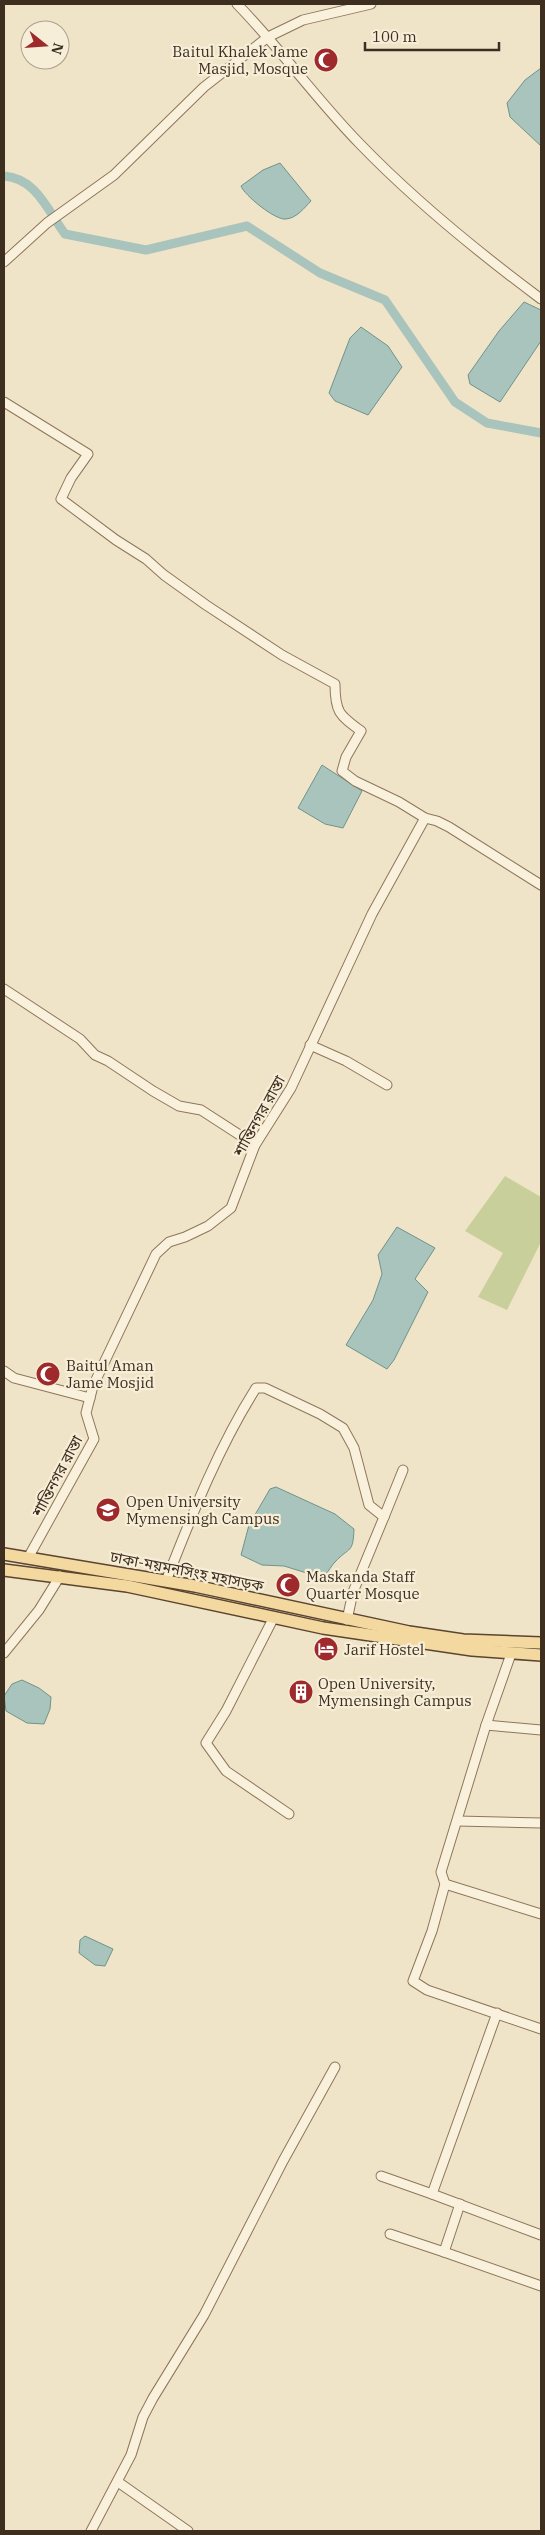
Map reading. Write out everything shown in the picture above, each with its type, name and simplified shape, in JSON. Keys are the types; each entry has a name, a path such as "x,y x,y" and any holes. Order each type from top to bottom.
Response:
{"main road":[{"name":"ঢাকা-ময়মনসিংহ মহাসড়ক","path":"4,1554 166,1581 347,1620 463,1640 541,1642"},
{"name":"ঢাকা-ময়মনসিংহ মহাসড়ক","path":"4,1570 127,1586 323,1628 511,1654 541,1655"}],"street":[{"path":"237,4 268,37 318,98 394,179 541,299"},
{"path":"4,262 47,223 114,175 204,87 268,37 303,20 371,4"},
{"path":"4,402 88,454 71,478 61,499 75,511 146,559 164,575 206,605 282,655 335,684 335,702 339,715 361,732 346,757 342,771 355,781 399,802 425,818 449,827 541,885"},
{"name":"শান্তিনগর রাস্তা","path":"28,1558 94,1440 86,1413 92,1386 156,1254 169,1242 208,1226 231,1208 255,1145 291,1088 372,914 425,818"},
{"path":"4,989 80,1039 96,1055 153,1091 179,1106 201,1110 255,1145"},
{"path":"310,1045 346,1061 387,1085"},
{"path":"4,1371 14,1378 90,1398"},
{"path":"166,1581 201,1494 244,1406 256,1388 265,1388 292,1400 343,1428 354,1448 369,1505 384,1517"},
{"path":"347,1620 352,1592 403,1470"},
{"path":"4,1653 39,1610 60,1576"},
{"path":"274,1617 226,1711 206,1743 226,1770 288,1814"},
{"path":"511,1654 486,1725 441,1872 445,1884 432,1931 413,1981 427,1990 541,2029"},
{"path":"486,1725 541,1730"},
{"path":"458,1821 541,1823"},
{"path":"445,1884 541,1914"},
{"path":"432,2194 496,2013"},
{"path":"91,2531 131,2454 143,2417 204,2315 335,2066"},
{"path":"381,2176 541,2235"},
{"path":"444,2252 460,2204"},
{"path":"390,2234 541,2286"},
{"path":"118,2482 188,2531"}],"green space":[{"path":"505,1176 541,1197 541,1242 507,1310 478,1297 503,1253 465,1231"}],"water":[{"path":"541,68 541,146 510,117 507,103 525,80"},
{"path":"280,163 311,201 297,215 286,219 281,219 261,207 241,186 263,170"},
{"path":"524,302 541,310 541,341 500,402 470,384 468,375 499,331"},
{"path":"361,327 388,346 402,367 368,415 335,401 329,393 350,338"},
{"path":"322,765 362,791 343,828 325,824 298,808"},
{"path":"397,1227 435,1248 415,1279 428,1292 394,1360 387,1369 346,1345 373,1300 382,1274 378,1255"},
{"path":"276,1487 335,1514 354,1529 352,1546 335,1562 325,1575 313,1575 284,1566 262,1565 241,1555 249,1525 270,1489"},
{"path":"22,1680 39,1688 51,1697 50,1709 44,1724 27,1723 6,1711 4,1696 12,1684"},
{"path":"85,1936 113,1949 105,1966 95,1965 79,1953 80,1940"}],"waterway":[{"path":"4,176 15,178 33,189 47,206 65,234 146,250 247,226 320,273 385,300 455,402 487,423 541,433"}],"place":[{"name":"Baitul Khalek Jame Masjid, Mosque","path":"326,60"},
{"name":"Baitul Aman Jame Mosjid","path":"48,1374"},
{"name":"Open University Mymensingh Campus","path":"108,1510"},
{"name":"Maskanda Staff Quarter Mosque","path":"288,1585"},
{"name":"Jarif Hostel","path":"326,1649"},
{"name":"Open University, Mymensingh Campus","path":"301,1692"}]}
